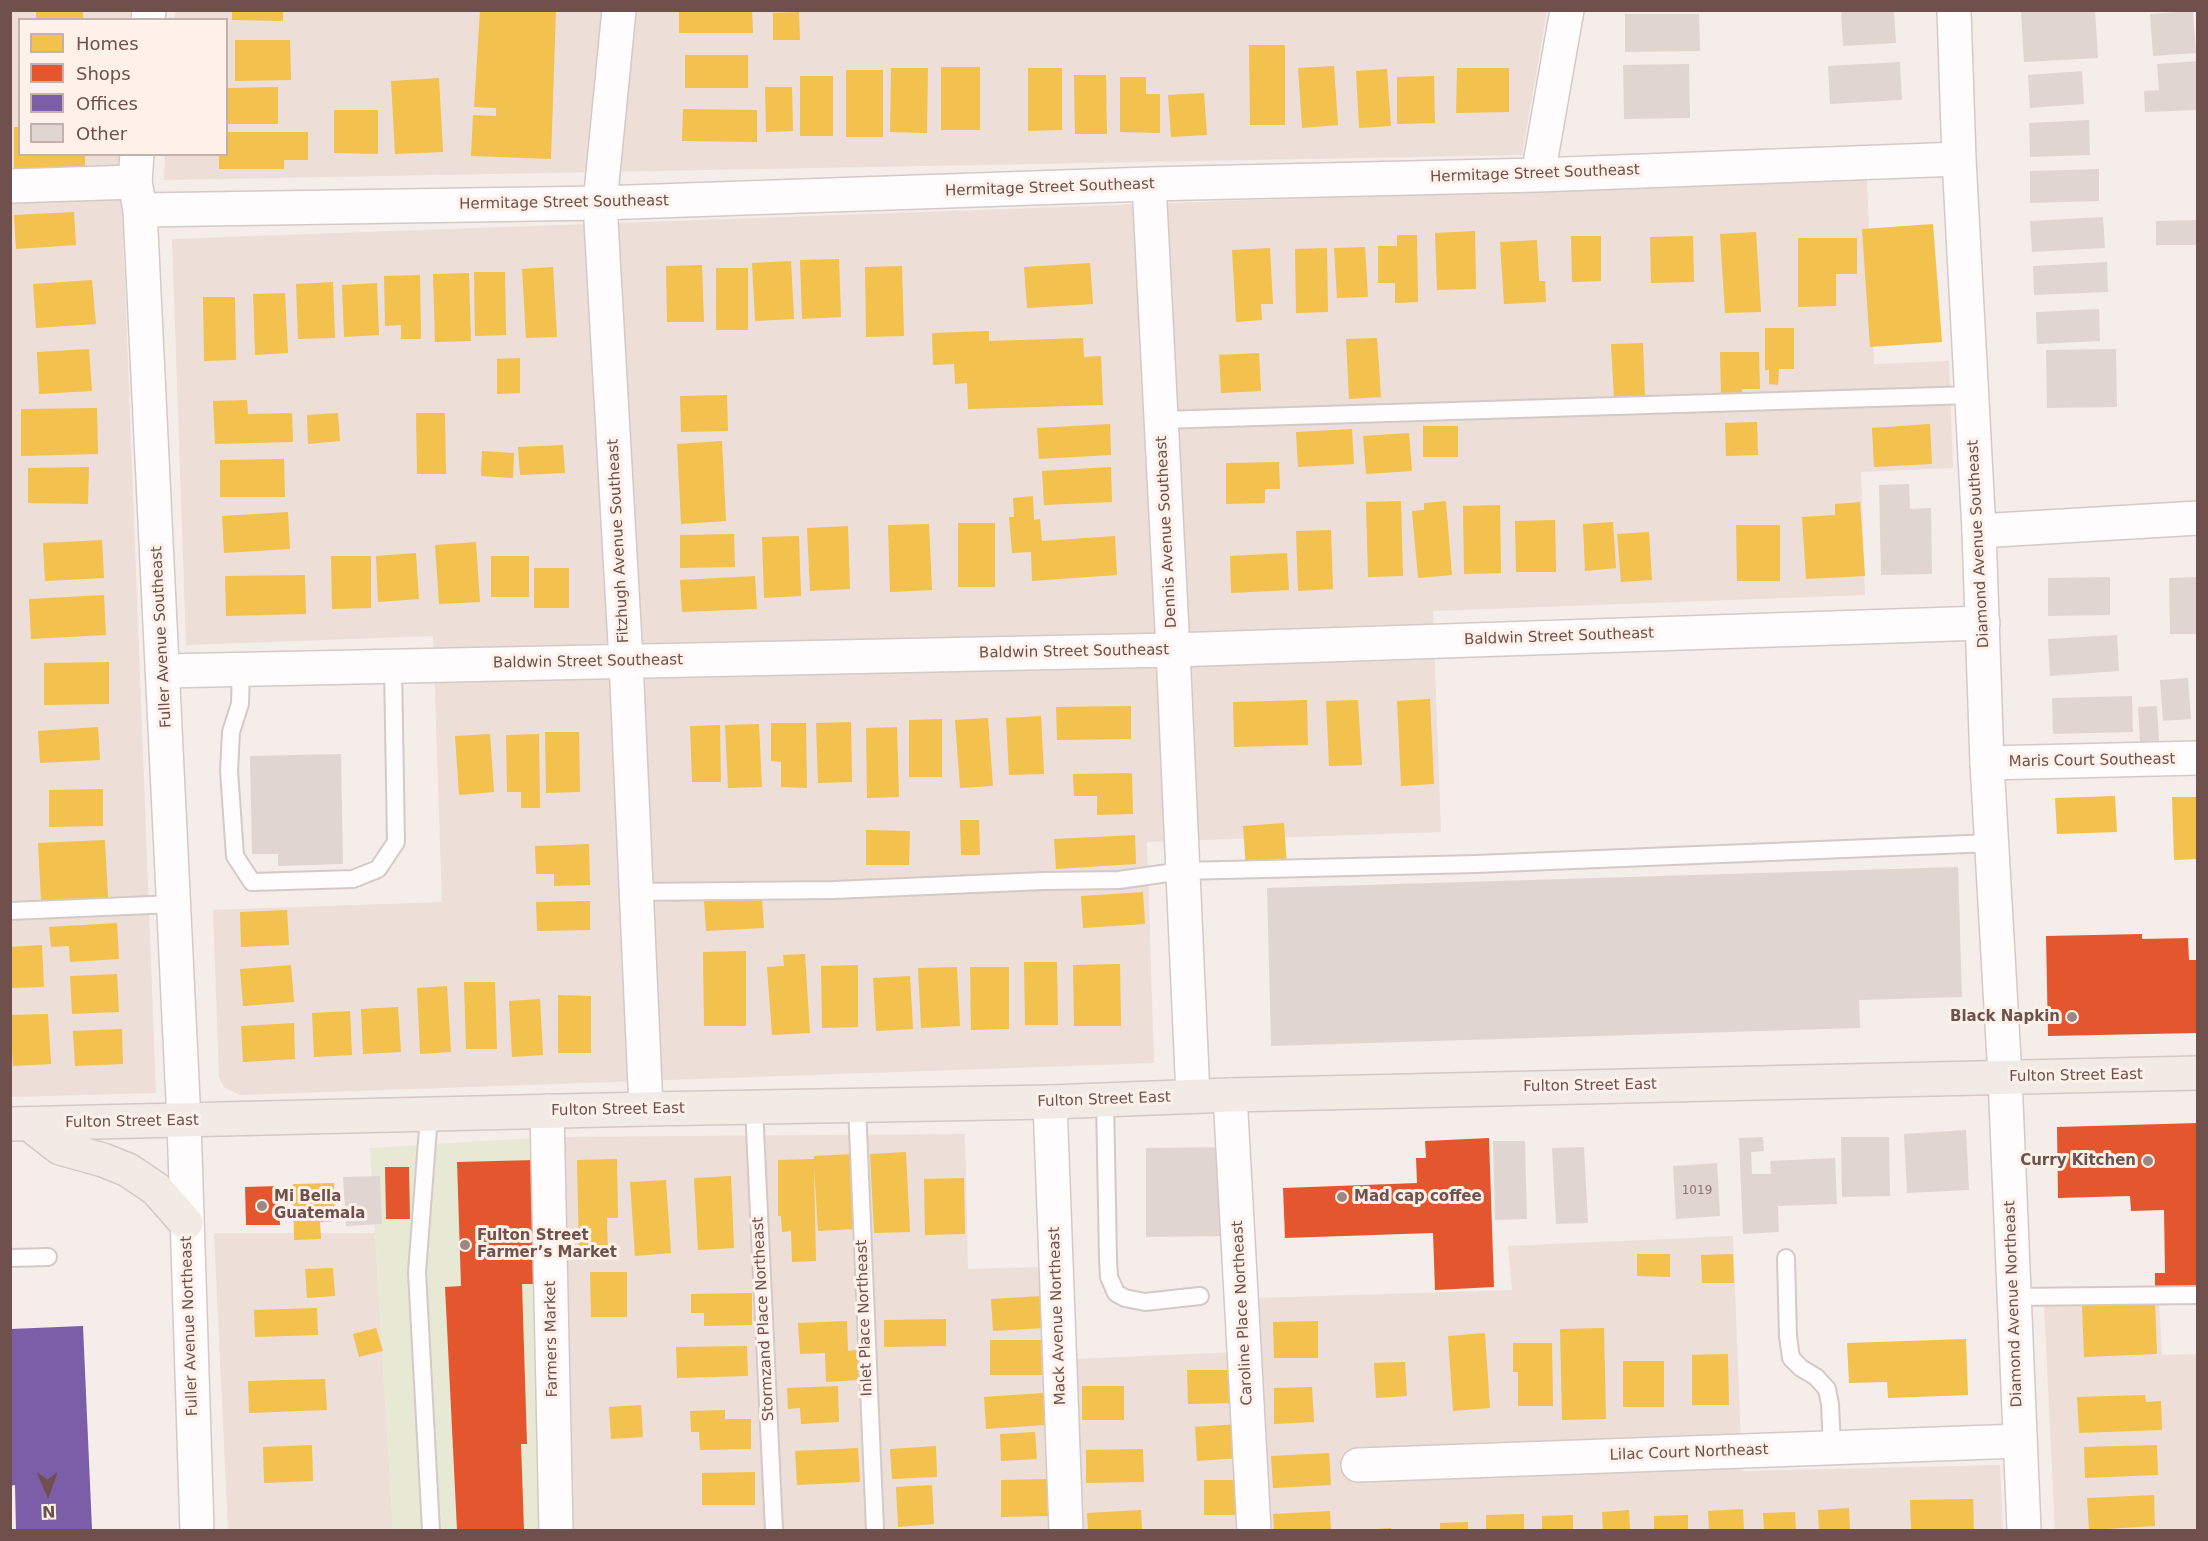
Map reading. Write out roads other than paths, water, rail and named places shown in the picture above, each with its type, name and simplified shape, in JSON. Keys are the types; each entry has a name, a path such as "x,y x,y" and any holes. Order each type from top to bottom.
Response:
{"main road":[{"name":"Fulton Street East","path":"20,1124 1050,1102 1230,1095 2198,1073"},
{"path":"20,1124 60,1148 103,1160 128,1170 156,1189 186,1224"}],"street":[{"name":"Fitzhugh Avenue Southeast","path":"619,10 600,203 626,661 646,1109"},
{"path":"1538,175 1567,10"},
{"name":"Diamond Avenue Southeast","path":"1954,10 1959,159 1979,531 1987,763 2005,1077"},
{"name":"Hermitage Street Southeast","path":"10,186 138,182 600,203 1149,184 1538,175 1959,159"},
{"name":"Fuller Avenue Southeast","path":"138,182 164,671 184,1121"},
{"name":"Dennis Avenue Southeast","path":"1149,184 1173,650 1192,1096"},
{"path":"1979,531 2198,518"},
{"name":"Baldwin Street Southeast","path":"164,671 1173,650 1983,623"},
{"name":"Maris Court Southeast","path":"1987,763 2198,758"},
{"name":"Diamond Avenue Northeast","path":"2005,1077 2024,1530"},
{"name":"Caroline Place Northeast","path":"1230,1095 1254,1530"},
{"name":"Mack Avenue Northeast","path":"1050,1102 1066,1530"},
{"name":"Farmers Market","path":"547,1111 556,1530"},
{"name":"Fuller Avenue Northeast","path":"184,1121 197,1530"},
{"name":"Lilac Court Northeast","path":"1358,1465 2019,1441"}],"lane":[{"path":"1161,420 1971,395"},
{"path":"241,669 240,704 231,732 229,771 235,856 252,882 353,879 378,868 396,842 393,666"},
{"path":"635,892 834,890 1119,880 1182,872 1476,864 1992,843"},
{"path":"10,911 174,904"},
{"path":"1105,1100 1109,1277 1116,1293 1125,1298 1144,1302 1200,1296"},
{"name":"Inlet Place Northeast","path":"856,1106 875,1530"},
{"name":"Stormzand Place Northeast","path":"754,1108 774,1530"},
{"path":"429,1114 417,1272 431,1530"},
{"path":"10,1258 48,1257"},
{"path":"1786,1258 1788,1336 1791,1358 1816,1377 1827,1389 1832,1448"},
{"path":"2013,1297 2198,1295"}],"place":[{"name":"Black Napkin","path":"2072,1017"},
{"name":"Curry Kitchen","path":"2148,1161"},
{"name":"Mad cap coffee","path":"1342,1197"},
{"name":"Mi Bella Guatemala","path":"262,1206"},
{"name":"Fulton Street Farmer’s Market","path":"465,1245"}]}
